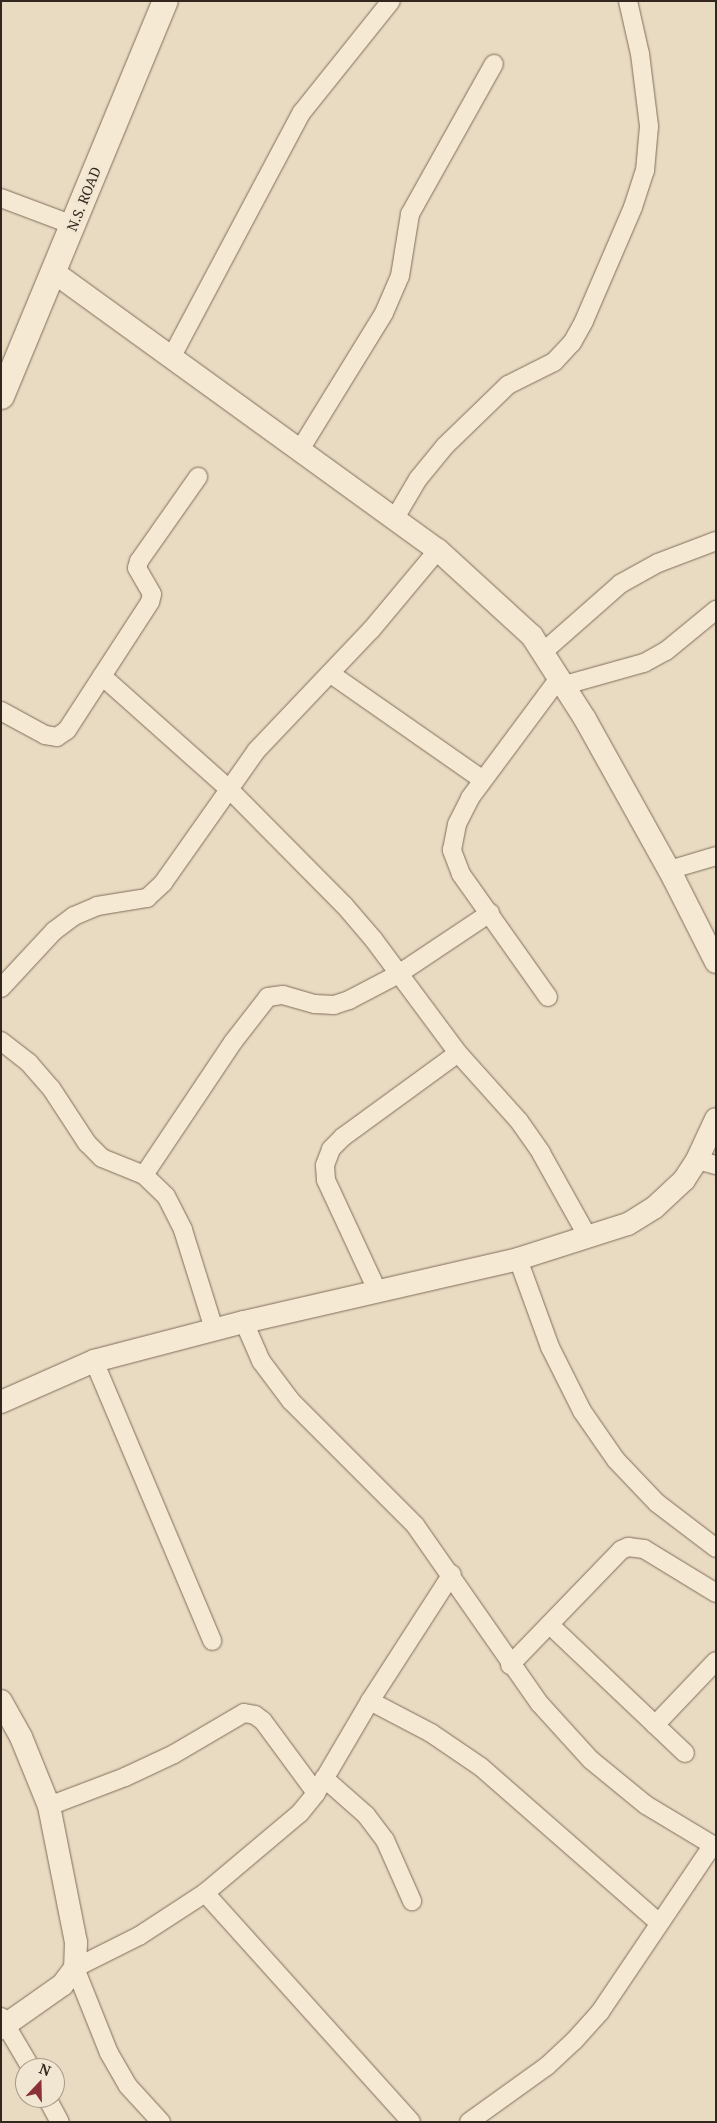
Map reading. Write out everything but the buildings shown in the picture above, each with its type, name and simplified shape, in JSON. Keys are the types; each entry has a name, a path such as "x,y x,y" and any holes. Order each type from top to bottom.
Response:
{"main road":[{"name":"N.S. ROAD","path":"1,396 55,273 165,1"}],"street":[{"path":"172,356 302,112 391,1"},
{"path":"395,518 418,479 444,446 508,385 554,362 572,344 584,321 633,207 645,171 649,126 640,54 628,1"},
{"path":"302,448 384,313 400,276 410,214 494,64"},
{"path":"1,198 73,225"},
{"path":"55,273 302,448 438,550 532,636 562,681 669,870 716,962"},
{"path":"1,711 46,735 57,737 67,730 150,602 152,594 137,568 139,561 198,477"},
{"path":"543,652 620,584 658,563 716,540"},
{"path":"1,988 54,931 74,916 97,906 147,898 163,883 256,751 331,674 438,550"},
{"path":"548,997 461,874 452,850 457,824 483,780 562,681 644,662 666,651 716,610"},
{"path":"331,674 483,780"},
{"path":"102,676 230,790 344,905 374,940 397,974 458,1053 519,1121 541,1153 588,1237"},
{"path":"669,870 716,856"},
{"path":"144,1175 238,1034 268,997 283,995 334,1005 397,974 490,913"},
{"path":"1,1041 29,1063 51,1088 86,1143 102,1158 144,1175 166,1196 183,1230 214,1329"},
{"path":"377,1290 326,1180 325,1164 331,1149 343,1137 458,1053"},
{"path":"1,1402 94,1361 214,1329 518,1259 628,1224 654,1208 684,1180 706,1163 716,1119"},
{"path":"518,1259 550,1347 588,1419 616,1460 657,1503 716,1548"},
{"path":"244,1322 261,1361 291,1401 415,1525 452,1574 510,1665 540,1704 592,1760 646,1805 714,1846 658,1922 600,2012 574,2041 546,2066 469,2122"},
{"path":"94,1361 212,1641"},
{"path":"510,1665 621,1550 628,1547 644,1549 716,1593"},
{"path":"24,2058 3,2023 62,1985 76,1968 138,1936 205,1893 265,1845 320,1785 370,1701 452,1574"},
{"path":"550,1625 685,1753"},
{"path":"655,1725 716,1661"},
{"path":"1,1700 21,1737 49,1806 76,1942 76,1968 109,2053 128,2086 161,2122"},
{"path":"370,1701 431,1733 481,1767 658,1922"},
{"path":"49,1806 174,1754 244,1713 255,1715 263,1721 320,1785 366,1815 385,1840 412,1901"},
{"path":"205,1893 411,2122"},
{"path":"52,2108 60,2122"}]}
